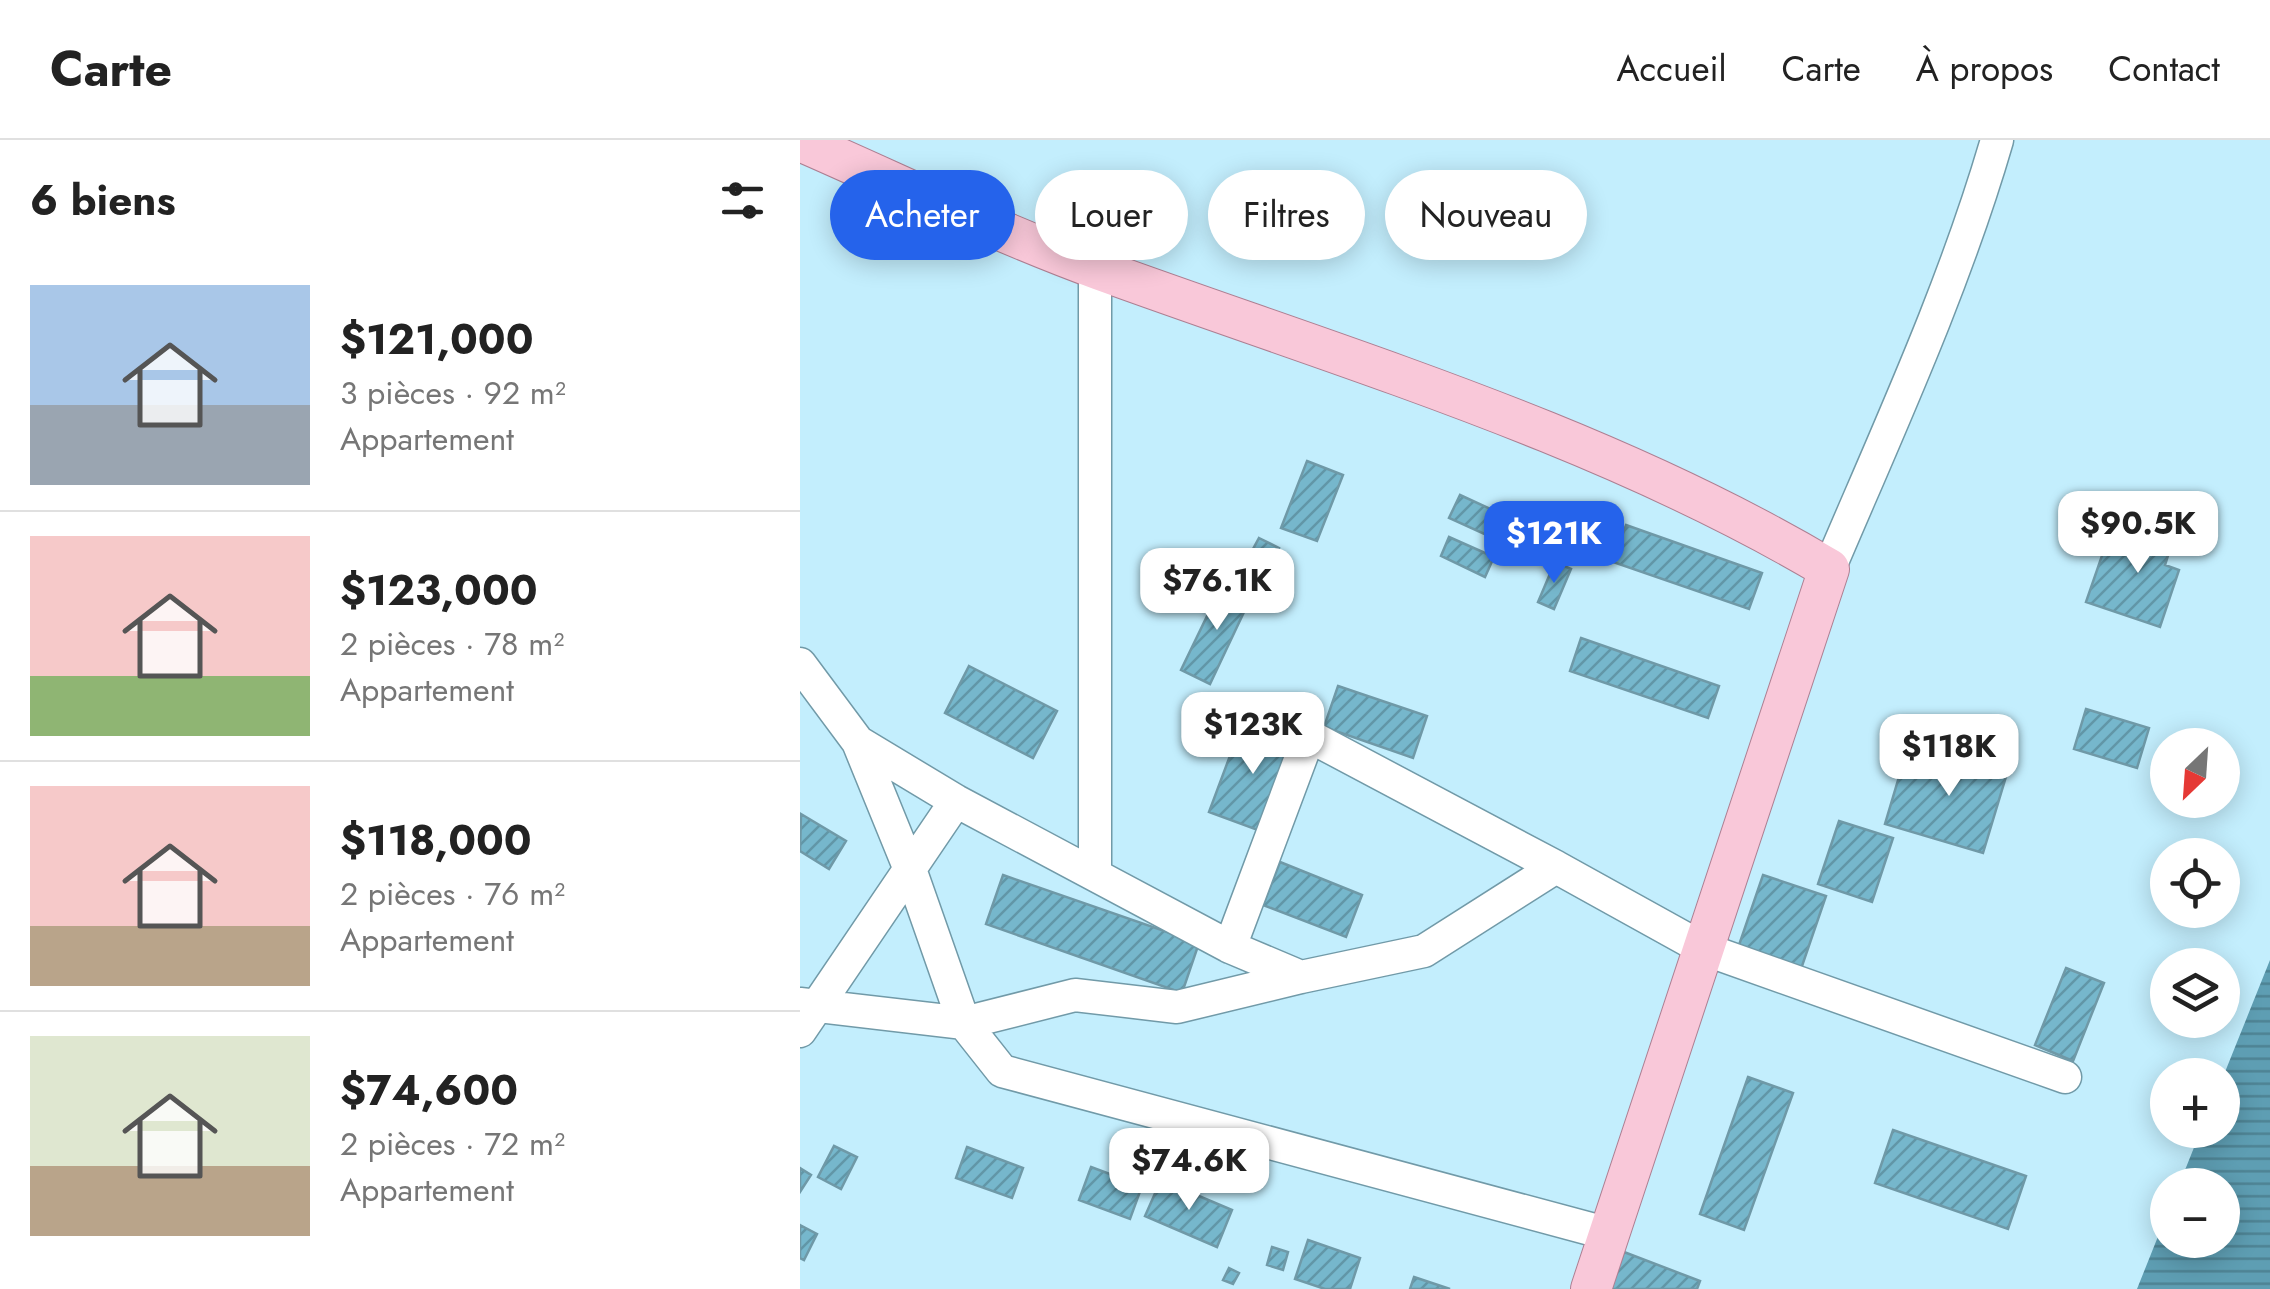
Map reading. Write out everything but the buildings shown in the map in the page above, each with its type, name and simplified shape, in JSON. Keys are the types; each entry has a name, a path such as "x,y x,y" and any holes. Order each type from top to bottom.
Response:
{"main road":[{"path":"800,142 1095,268 1383,369 1618,464 1779,539 1829,569 1591,1289"}],"street":[{"path":"1829,569 1935,318 1997,140"},
{"path":"1095,268 1095,876"},
{"path":"800,664 858,742 911,872 964,1023 1002,1071 1609,1234"},
{"path":"1230,947 1309,736 1704,949 2065,1077"},
{"path":"858,742 956,801 1095,876 1230,947 1301,978"},
{"path":"805,1015 911,872 956,801"},
{"path":"805,1015 964,1023 1075,995 1178,1007 1424,951 1556,867"}],"water":[{"path":"2270,960 2270,1289 2137,1289 2150,1256 2240,1258 2240,1168 2186,1168 2194,1148 2240,1148 2240,1058 2231,1058"}]}
